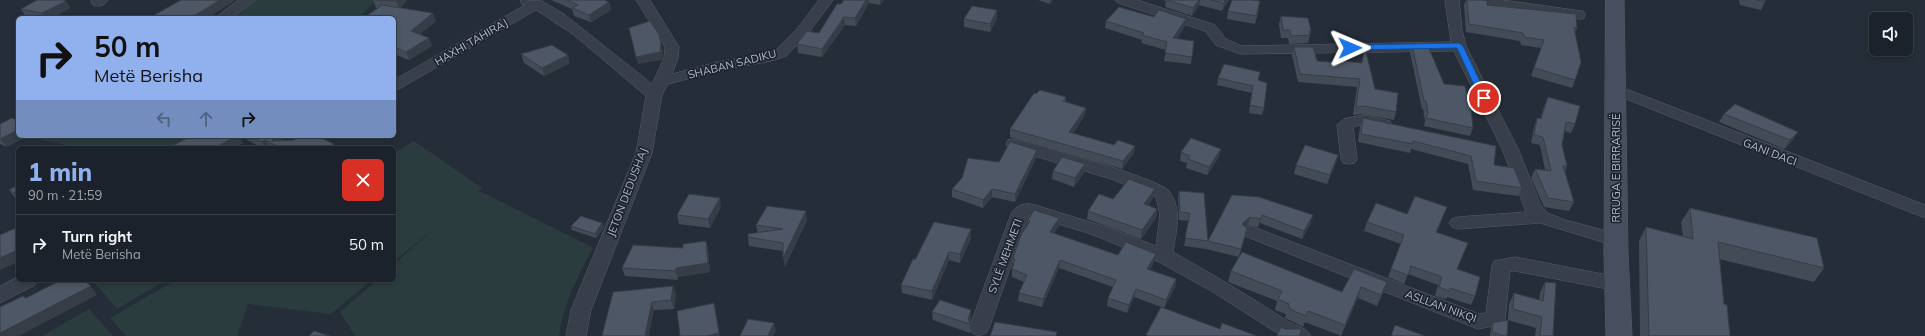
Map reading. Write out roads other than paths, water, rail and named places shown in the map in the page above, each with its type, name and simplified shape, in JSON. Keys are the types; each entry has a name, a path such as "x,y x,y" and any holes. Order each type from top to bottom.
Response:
{"street":[{"path":"225,16 248,0"},
{"name":"JETON DEDUSHAJ","path":"576,336 581,310 644,153 658,88 671,58 672,47 643,0"},
{"name":"SHABAN SADIKU","path":"658,88 718,67 771,57 781,53 802,32 826,0"},
{"path":"1123,0 1210,28 1221,42 1240,50 1459,46"},
{"path":"1452,0 1455,30 1459,46 1511,151 1533,209 1542,217 1558,224 1616,240"},
{"name":"RRUGA E BIRRARISË","path":"1615,0 1616,240 1619,336"},
{"path":"531,2 574,28 644,83 658,88"},
{"name":"HAXHI TAHIRAJ","path":"396,85 531,2"},
{"name":"GANI DACI","path":"1616,90 1925,212"},
{"path":"1349,159 1345,126 1352,121 1361,120 1399,128"},
{"path":"1011,143 1161,192 1167,203 1168,225 1163,255"},
{"path":"1489,146 1511,151"},
{"name":"SYLË MEHMETI","path":"979,328 1020,214 1023,211 1030,209 1097,230 1163,255 1220,287 1285,330 1301,336"},
{"path":"1458,223 1542,217"},
{"name":"ASLLAN NIKQI","path":"1250,232 1478,322 1495,319 1500,266 1515,264 1618,284"},
{"path":"0,296 24,282"}],"lane":[{"path":"1473,0 1581,15"}]}
